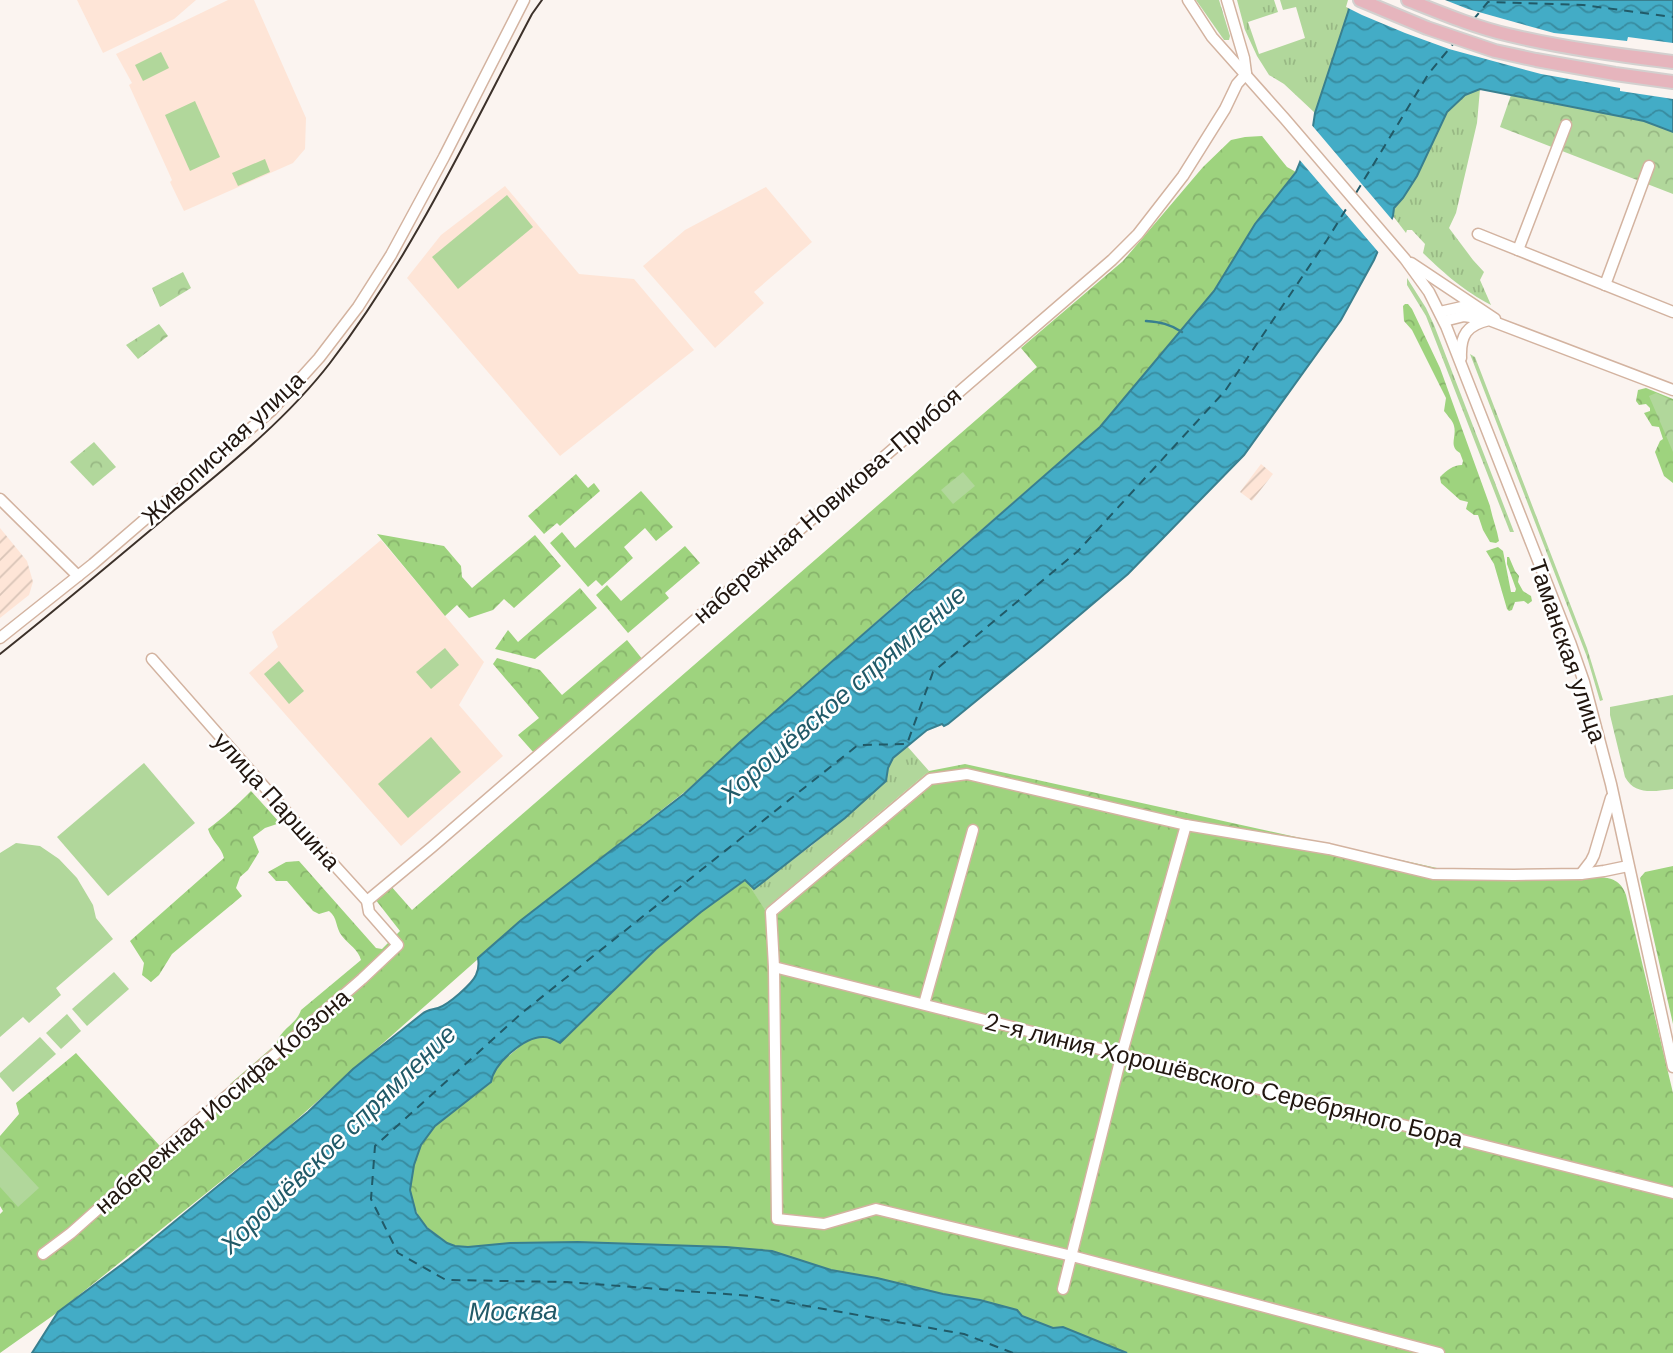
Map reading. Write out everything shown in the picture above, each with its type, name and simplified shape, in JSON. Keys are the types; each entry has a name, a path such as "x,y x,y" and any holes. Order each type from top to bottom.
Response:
{"main road":[{"path":"1360,0 1427,28 1495,51 1602,72 1673,82"},
{"path":"1408,0 1506,34 1545,43 1673,62"}],"street":[{"path":"515,0 517,14"},
{"name":"Живописная улица","path":"0,638 78,576 271,410 318,358 358,307 391,255 524,0"},
{"path":"1188,0 1212,37 1404,258 1489,318 1673,390"},
{"path":"1227,0 1246,74"},
{"name":"набережная Новикова-Прибоя","path":"367,901 432,848 1112,260 1138,234 1183,176 1237,84 1246,74"},
{"path":"1518,250 1566,125"},
{"path":"1605,285 1649,166"},
{"path":"1478,234 1673,312"},
{"name":"Таманская улица","path":"1404,258 1429,292 1442,316 1574,652 1611,784 1613,816 1622,867 1673,1067"},
{"path":"1442,316 1489,318"},
{"path":"1462,366 1461,353 1465,334 1475,324 1489,318"},
{"path":"0,499 78,576"},
{"name":"улица Паршина","path":"152,659 367,901 369,912 398,945"},
{"path":"1440,1353 1072,1256 876,1209 824,1224 777,1219 771,912 930,779 967,774 1186,825 1329,849 1433,874 1581,874 1622,867"},
{"path":"1581,874 1591,861 1613,816"},
{"path":"1063,1289 1122,1054 1186,825"},
{"path":"924,1004 973,830"},
{"path":"1597,848 1600,861 1610,868 1622,867"},
{"name":"набережная Иосифа Кобзона","path":"43,1254 71,1233 398,945"},
{"name":"2-я линия Хорошёвского Серебряного Бора","path":"774,967 1673,1193"}],"shaded area":[{"path":"77,0 196,0 174,19 103,53"},
{"path":"228,0 254,0 306,118 305,149 293,163 184,211 129,85 132,83 116,54"},
{"path":"505,186 579,274 634,279 694,350 560,456 407,278 441,235"},
{"path":"766,187 812,242 754,292 764,303 715,348 643,266 685,230"},
{"path":"1261,464 1273,474 1252,501 1240,492"},
{"path":"0,528 27,561 33,582 29,595 0,618"},
{"path":"381,540 484,662 459,705 503,756 401,846 249,673 278,647 272,632"}],"green space":[{"path":"1196,0 1219,0 1229,40 1224,40"},
{"path":"1237,0 1274,0 1278,12 1248,22 1259,54 1305,38 1296,7 1283,10 1280,0 1352,0 1315,113 1284,84 1269,75 1245,30"},
{"path":"161,52 169,68 143,81 135,65"},
{"path":"1480,89 1477,123 1456,213 1449,228 1484,272 1480,280 1491,305 1463,288 1439,268 1423,253 1425,244 1412,230 1407,230 1406,233 1393,216 1394,208 1417,176 1447,112 1465,95"},
{"path":"1511,95 1644,121 1673,132 1673,194 1500,127"},
{"path":"195,101 220,157 190,171 165,115"},
{"path":"1262,136 1287,167 1296,172 1255,224 1214,291 1100,427 687,790 522,920 285,1130 58,1312 0,1353 0,1214 3,1211 0,1206 0,1136 19,1114 16,1103 76,1053 168,1155 229,1101 233,1096 230,1084 276,1044 301,1010 361,960 356,950 342,936 329,911 319,914 313,911 287,881 276,881 268,872 286,862 299,861 376,948 382,949 400,931 375,899 390,885 412,910 1037,367 1021,348 1123,261 1203,167 1231,140"},
{"path":"265,159 270,172 238,186 232,173"},
{"path":"507,195 533,227 458,289 432,257"},
{"path":"183,272 191,288 160,307 152,288"},
{"path":"1407,278 1434,325 1514,532 1510,532 1426,316 1407,285"},
{"path":"1405,304 1412,309 1440,368 1490,506 1499,541 1496,543 1490,542 1478,515 1466,509 1468,502 1460,500 1441,483 1440,477 1450,468 1462,465 1463,461 1454,447 1453,424 1444,411 1446,398 1412,330 1404,321"},
{"path":"159,324 168,336 138,359 126,345"},
{"path":"1470,354 1475,357 1587,648 1603,700 1600,701 1587,657"},
{"path":"1646,388 1673,399 1673,483 1664,476 1655,452 1663,439 1659,427 1652,426 1644,413 1650,411 1650,408 1646,404 1639,405 1636,401 1638,390"},
{"path":"1656,393 1673,401 1673,452 1649,396"},
{"path":"94,442 116,467 93,486 70,462"},
{"path":"963,472 975,486 953,504 941,490"},
{"path":"576,474 588,488 594,483 600,491 560,526 557,523 544,534 528,516"},
{"path":"641,491 673,527 656,541 645,528 624,547 633,558 602,586 596,580 588,587 550,543 562,532 575,548"},
{"path":"377,534 444,546 461,566 462,577 472,588 535,535 561,566 514,608 504,599 493,610 469,618 457,605 445,616"},
{"path":"685,546 700,563 665,593 669,598 628,633 596,595 607,585 621,601"},
{"path":"1498,547 1503,551 1511,592 1516,589 1507,557 1519,576 1518,582 1523,591 1531,596 1532,601 1528,604 1524,601 1515,602 1509,611 1494,564 1486,551"},
{"path":"580,588 597,608 535,659 495,649 508,630 518,642"},
{"path":"627,640 643,660 534,753 518,735 539,718 493,664 497,658 540,670 562,695"},
{"path":"445,648 459,665 431,689 416,672"},
{"path":"279,661 304,691 289,704 264,674"},
{"path":"1673,695 1673,789 1640,790 1625,777 1610,707"},
{"path":"431,737 461,772 408,818 378,784"},
{"path":"907,746 929,771 764,910 746,880 754,888 811,846 863,802 887,775 893,758"},
{"path":"144,763 195,823 108,896 57,837"},
{"path":"965,764 1437,868 1572,871 1574,879 1598,877 1617,882 1626,895 1673,1093 1673,1353 1127,1353 1063,1327 1053,1328 1022,1316 1016,1310 980,1300 831,1270 772,1251 578,1242 455,1246 447,1243 422,1223 412,1202 410,1183 421,1145 435,1126 491,1082 498,1065 524,1043 531,1039 547,1037 560,1043 657,949 701,912 746,880 765,910 929,771"},
{"path":"251,791 280,823 265,828 253,837 259,852 248,870 240,877 236,888 242,896 172,954 159,975 151,982 142,975 144,963 130,941 224,858 208,829"},
{"path":"16,843 40,846 59,859 77,878 93,905 96,918 113,939 56,988 61,995 29,1023 23,1017 0,1037 0,853"},
{"path":"1673,866 1673,1024 1640,878 1645,872"},
{"path":"114,972 129,989 87,1026 72,1009"},
{"path":"67,1014 81,1031 61,1049 46,1033"},
{"path":"40,1037 56,1054 13,1092 0,1077 0,1073"},
{"path":"0,1146 39,1188 18,1207 0,1187"}],"water":[{"path":"1352,0 1673,0 1673,132 1644,121 1480,89 1465,95 1447,112 1417,176 1394,208 1374,260 1341,320 1244,455 1128,574 948,724 927,730 893,758 886,781 845,818 754,889 745,880 656,949 560,1043 544,1037 536,1038 512,1052 498,1067 491,1082 435,1126 421,1145 414,1165 410,1190 416,1213 427,1228 455,1246 578,1242 772,1251 831,1270 1017,1310 1022,1316 1053,1328 1063,1327 1127,1353 32,1353 58,1312 129,1259 422,1014 442,1006 459,994 476,975 478,958 520,921 684,794 1100,427 1214,291 1255,224 1296,172 1312,133 1315,113"}],"pier":[{"path":"1348,0 1445,0 1554,33 1627,41 1628,37 1673,43 1673,99 1541,74 1449,49 1362,15 1346,7"},
{"path":"1310,123 1394,222 1380,254 1298,158"}],"waterway":[{"path":"1146,321 1165,324 1182,332"}],"ferry route":[{"path":"1473,20 1488,2 1583,5 1673,17"},
{"path":"1356,193 1429,73 1454,43"},
{"path":"1013,1353 964,1334 751,1296 567,1282 446,1280 398,1253 371,1199 375,1146 523,1012 858,745 907,744 933,672 1078,551 1225,391 1351,201"}],"tram line":[{"path":"0,654 235,460 313,384 360,322 413,237 542,0"}],"water label":[{"name":"Хорошёвское спрямление","path":"843,694"},
{"name":"Хорошёвское спрямление","path":"338,1139"},
{"name":"Москва","path":"513,1311"}]}
